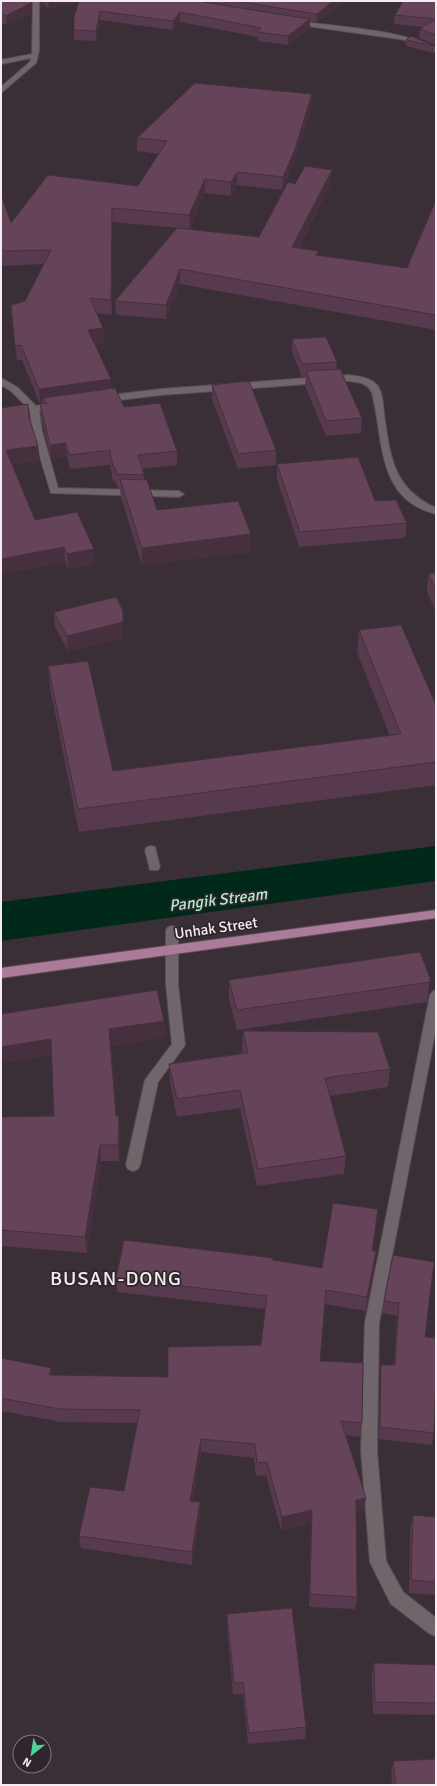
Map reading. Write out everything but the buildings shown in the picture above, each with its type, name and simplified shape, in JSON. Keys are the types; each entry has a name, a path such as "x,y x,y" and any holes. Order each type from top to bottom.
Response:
{"main road":[{"name":"Unhak Street","path":"1,973 436,914"}],"street":[{"path":"1,91 33,63 35,55 36,1"},
{"path":"288,22 399,37 417,41 436,50"},
{"path":"1,62 35,55"},
{"path":"94,401 161,392 348,378 360,380 369,383 374,388 378,402 388,461 396,482 412,499 436,511"},
{"path":"1,381 14,389 34,408 37,431 54,491 179,494"},
{"path":"34,408 64,404"},
{"path":"151,850 154,867"},
{"path":"133,1165 152,1080 179,1045 172,984 172,930"},
{"path":"436,995 372,1323 369,1451 378,1562 397,1598 436,1628"}],"water":[{"name":"Pangik Stream","path":"436,846 436,881 1,941 1,902"}],"district":[{"name":"BUSAN-DONG","path":"116,1278"}]}
